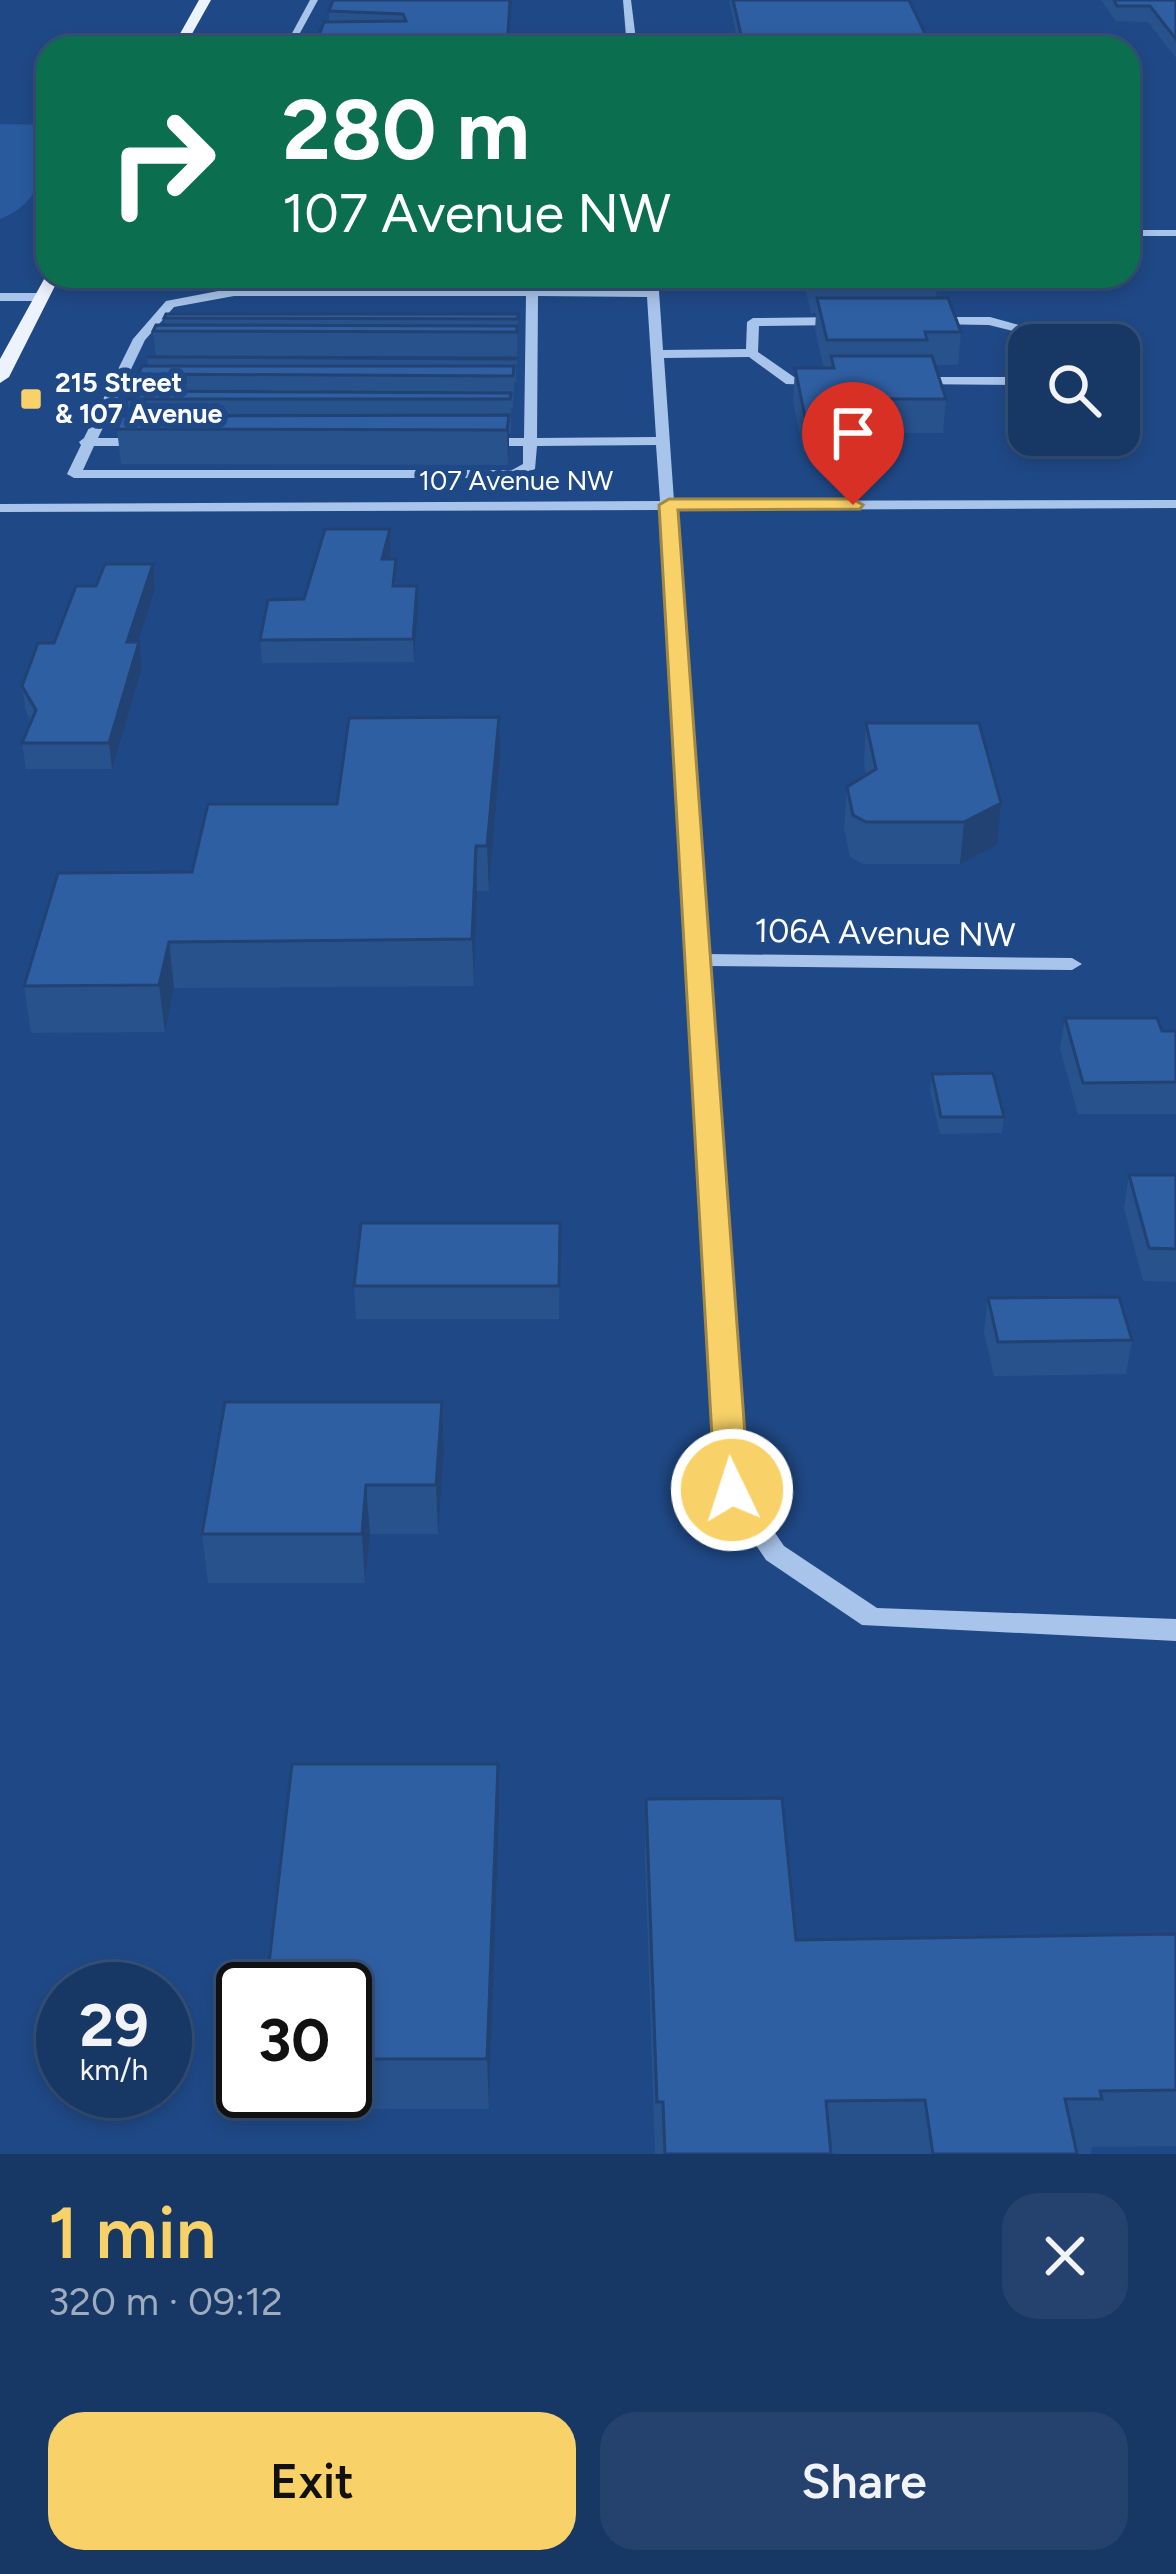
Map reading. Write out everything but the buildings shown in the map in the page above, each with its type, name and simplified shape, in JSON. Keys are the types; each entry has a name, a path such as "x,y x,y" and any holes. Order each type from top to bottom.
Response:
{"main road":[{"path":"185,36 205,0"},
{"path":"0,377 46,288"}],"street":[{"path":"294,36 314,0"},
{"path":"627,0 631,36"},
{"path":"1140,233 1176,233"},
{"path":"653,288 732,1490 775,1553 872,1618 1176,1630"},
{"path":"532,295 530,466 514,474 74,474 134,349 170,304 234,292 653,293"},
{"path":"0,297 41,297"},
{"path":"508,322 532,321"},
{"path":"752,353 753,322 848,321"},
{"path":"919,321 990,321 1008,326"},
{"path":"154,323 177,323"},
{"path":"134,349 157,349"},
{"path":"508,350 531,350"},
{"path":"658,354 752,353 791,381 839,381"},
{"path":"122,373 145,373"},
{"path":"508,373 531,373"},
{"path":"886,381 1008,381"},
{"path":"112,391 136,391"},
{"path":"507,391 530,391"},
{"path":"100,416 124,416"},
{"path":"506,418 530,418"},
{"path":"460,442 664,441"},
{"path":"86,442 157,442"},
{"name":"107 Avenue NW","path":"0,508 1176,504"},
{"name":"106A Avenue NW","path":"698,959 1072,964"}],"shaded area":[{"path":"0,124 36,125 36,189 25,203 0,219"}],"place":[{"name":"215 Street & 107 Avenue","path":"31,399"}],"route":[{"path":"732,1490 669,505 853,505"}]}
